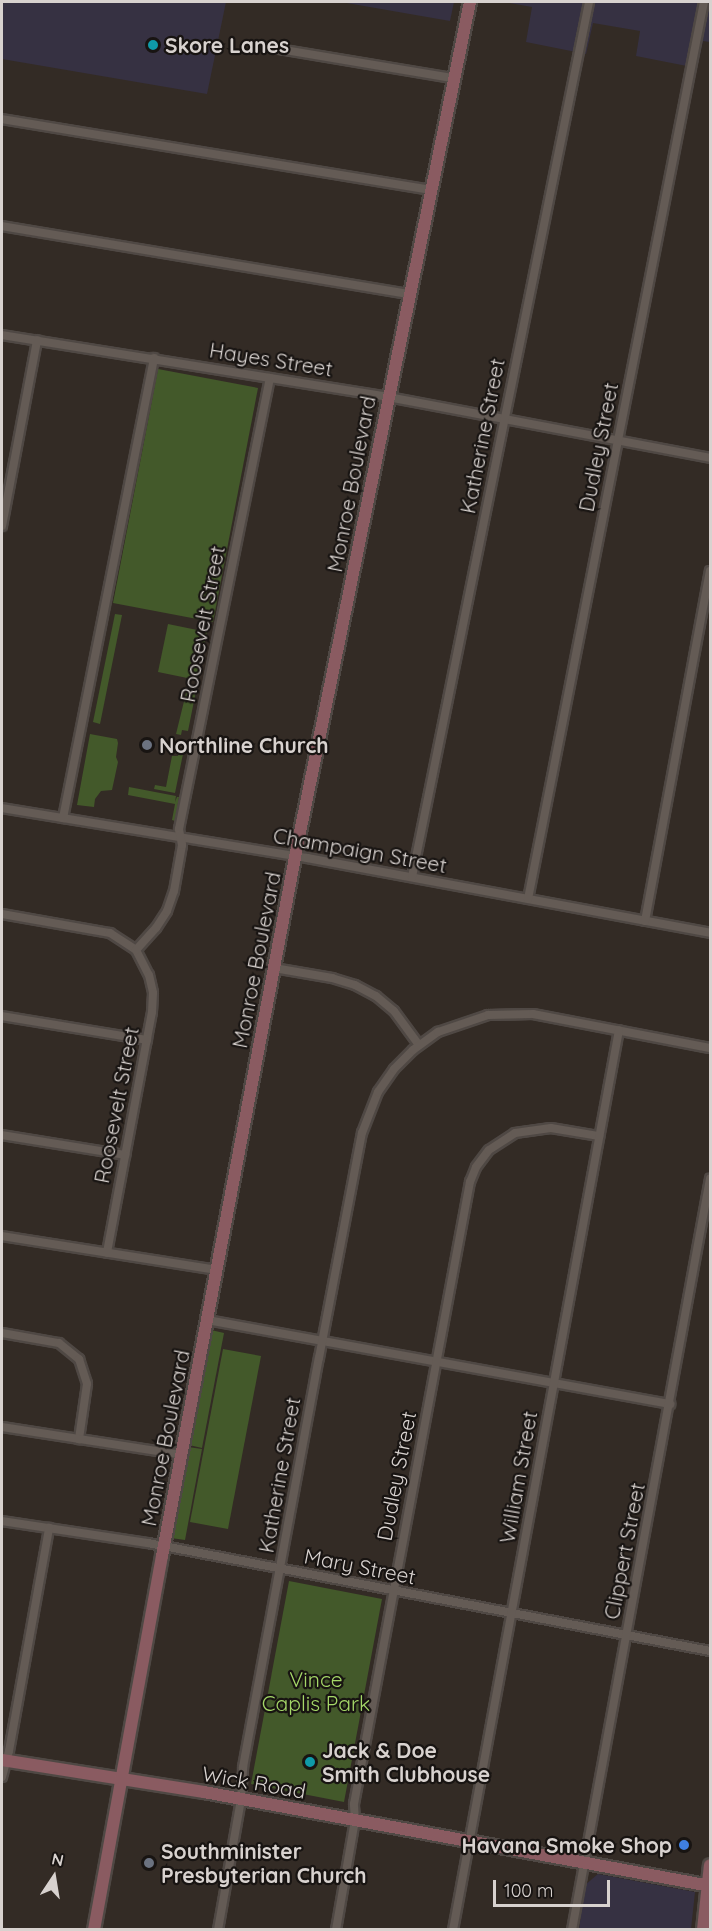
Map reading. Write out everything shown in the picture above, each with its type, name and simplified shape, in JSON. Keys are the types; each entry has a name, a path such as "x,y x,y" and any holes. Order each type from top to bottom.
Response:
{"street":[{"name":"Monroe Boulevard","path":"94,1929 120,1778 274,968 430,190 470,2"},
{"name":"Katherine Street","path":"412,877 589,2"},
{"name":"Dudley Street","path":"528,899 704,2"},
{"path":"273,48 453,78"},
{"path":"2,119 430,190"},
{"path":"2,226 410,294"},
{"name":"Hayes Street","path":"2,334 388,397 711,458"},
{"path":"2,526 36,340"},
{"path":"63,818 154,358"},
{"name":"Roosevelt Street","path":"107,1253 147,1040 153,993 145,965 136,950 156,928 167,911 174,891 182,851 179,829 270,378"},
{"path":"645,921 711,571"},
{"name":"Champaign Street","path":"2,808 296,856 711,933"},
{"path":"2,914 104,931 136,950"},
{"path":"274,968 332,978 355,985 376,996 394,1011 419,1045"},
{"name":"Katherine Street","path":"218,1929 241,1799 242,1775 323,1341 367,1117 378,1092 394,1069 419,1045 438,1032 456,1024 500,1014 533,1014 711,1048"},
{"path":"2,1016 147,1040"},
{"name":"William Street","path":"453,1929 618,1030"},
{"name":"Dudley Street","path":"336,1929 355,1820 354,1804 468,1190 480,1161 501,1140 528,1129 551,1128 599,1136"},
{"path":"2,1135 125,1155"},
{"name":"Clippert Street","path":"572,1929 582,1863 670,1404 710,1181"},
{"path":"2,1236 216,1270"},
{"path":"207,1320 670,1404"},
{"path":"2,1333 59,1343 80,1359 87,1384 79,1439"},
{"path":"2,1427 182,1455"},
{"name":"Mary Street","path":"2,1521 164,1546 711,1651"},
{"path":"2,1776 3,1760 9,1751 49,1528"},
{"name":"Wick Road","path":"3,1760 241,1799 709,1886"},
{"path":"703,1929 711,1865"}],"shaded area":[{"path":"2,2 226,2 207,94 2,59"},
{"path":"341,2 454,2 450,21"},
{"path":"503,2 710,2 710,42 703,41 697,68 636,56 640,31 593,23 586,54 526,42 532,7"},
{"path":"598,1874 695,1892 691,1929 579,1929 585,1885"}],"green space":[{"path":"158,369 258,388 213,622 113,603"},
{"path":"115,614 122,615 100,724 93,722"},
{"path":"168,624 207,632 197,680 158,672"},
{"path":"187,689 196,691 188,731 182,730 181,735 176,734"},
{"path":"90,734 117,739 118,743 116,757 118,762 112,790 101,791 95,799 94,807 77,805"},
{"path":"179,753 183,754 175,793 154,789 155,785 166,787 172,756 178,756"},
{"path":"129,787 176,796 175,802 179,797 175,821 172,820 175,804 128,795"},
{"path":"211,1330 224,1333 202,1448 189,1445"},
{"path":"223,1349 261,1356 228,1529 190,1522"},
{"path":"188,1447 202,1449 185,1540 171,1538"},
{"name":"Vince Caplis Park","path":"289,1581 382,1599 344,1802 251,1784"}],"place":[{"name":"Skore Lanes","path":"153,45"},
{"name":"Northline Church","path":"147,745"},
{"name":"Jack & Doe Smith Clubhouse","path":"310,1762"},
{"name":"Havana Smoke Shop","path":"684,1845"},
{"name":"Southminister Presbyterian Church","path":"149,1863"}]}
